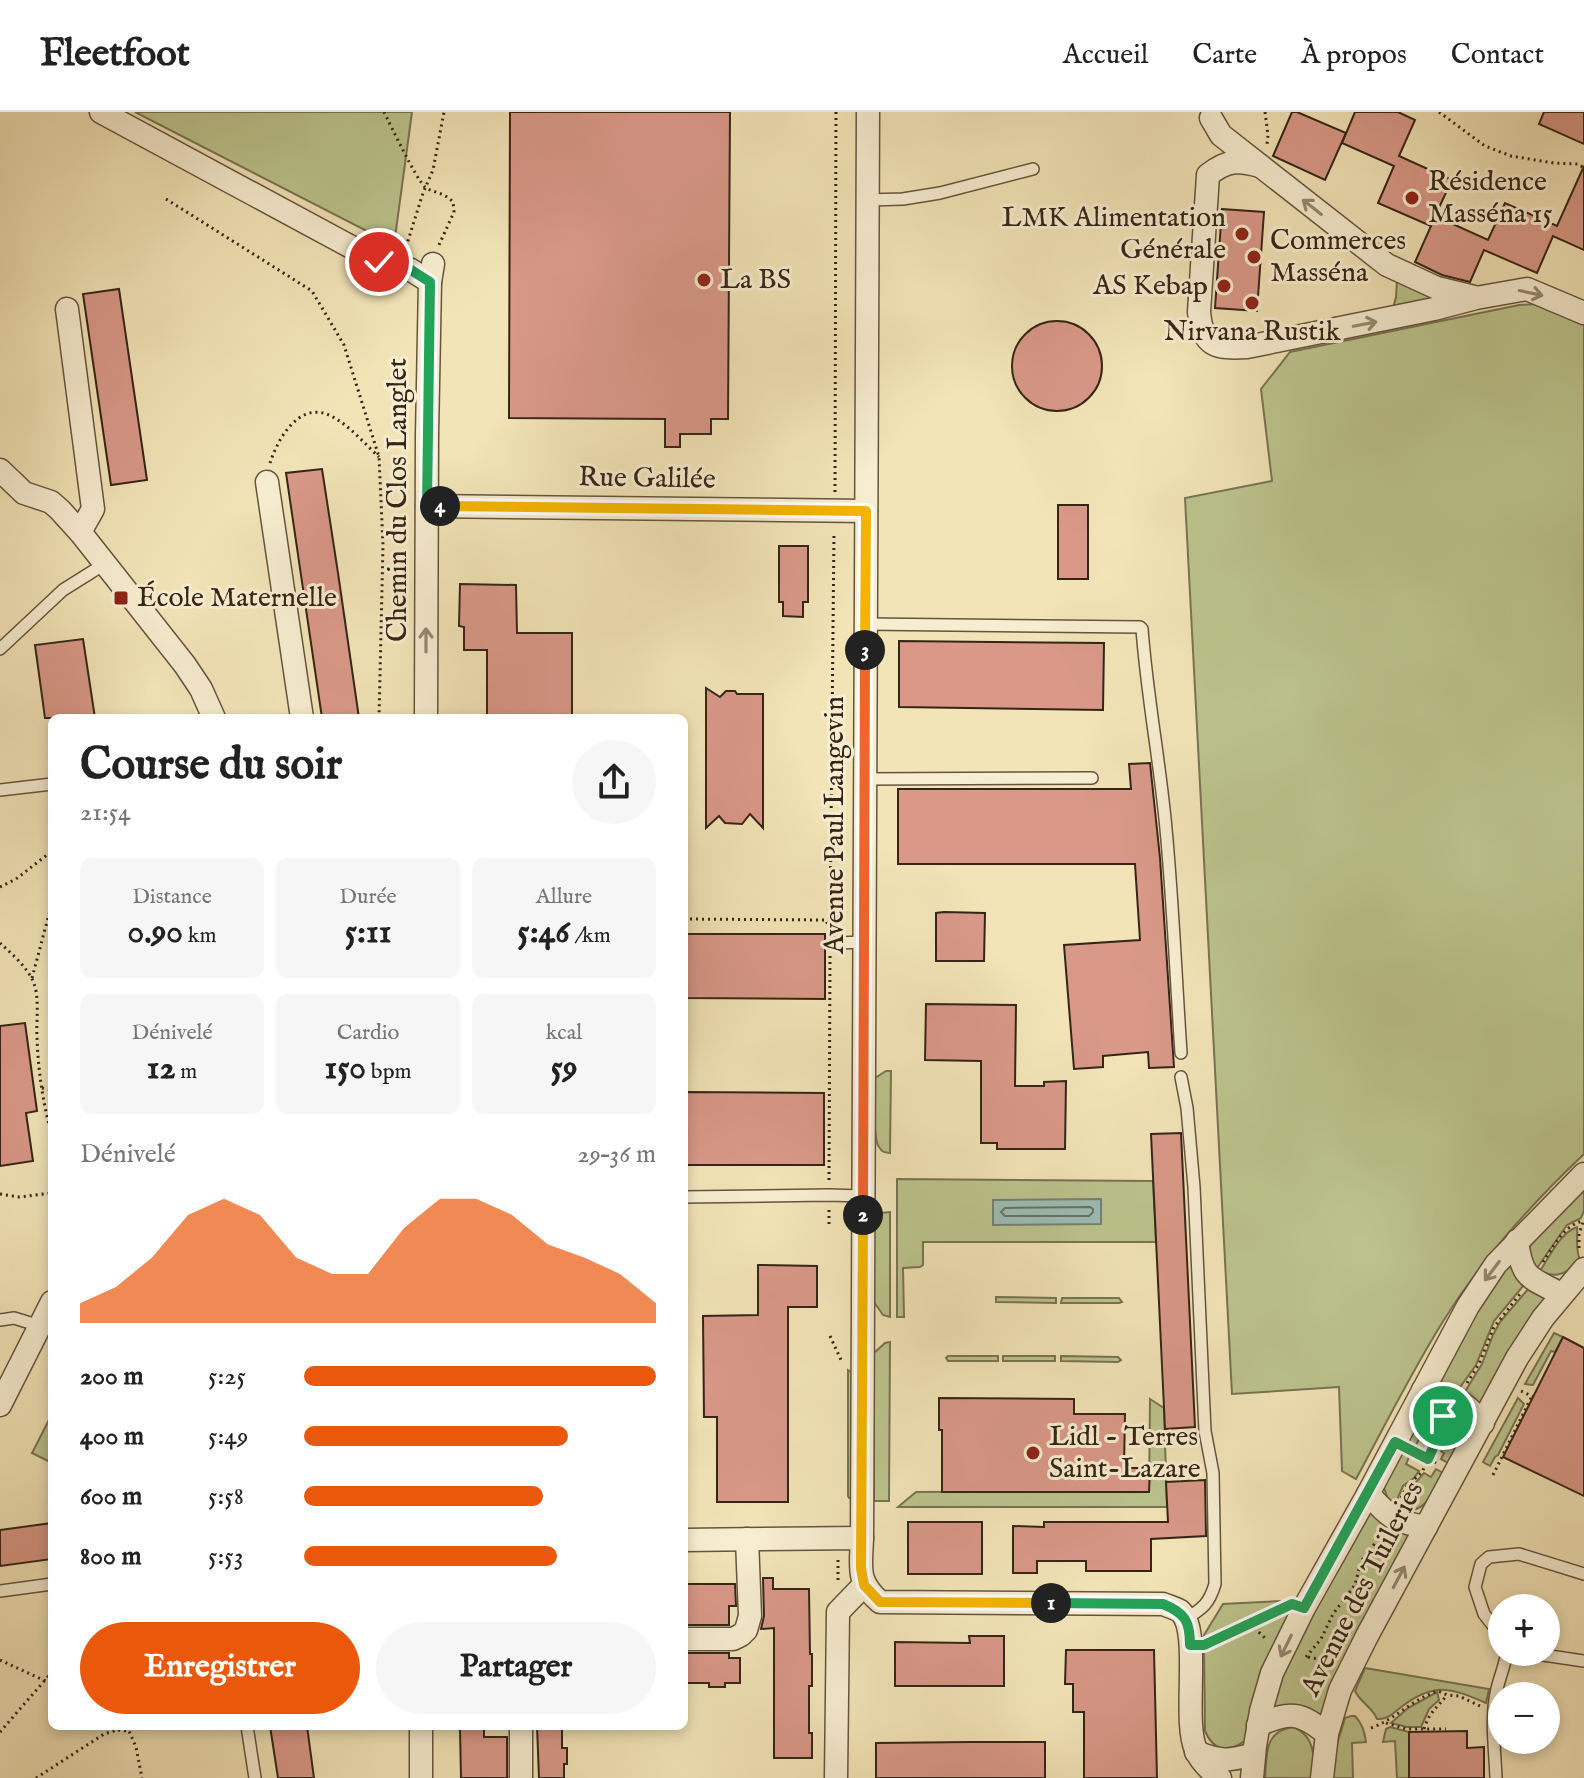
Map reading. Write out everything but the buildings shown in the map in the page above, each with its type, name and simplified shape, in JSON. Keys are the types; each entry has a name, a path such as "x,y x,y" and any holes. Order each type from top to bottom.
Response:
{"street":[{"path":"101,112 379,262 431,273"},
{"name":"Avenue Paul Langevin","path":"864,1585 861,1568 868,112"},
{"path":"1211,115 1221,135 1387,265 1437,288 1476,298"},
{"path":"1211,115 1199,312 1200,327 1216,346 1225,349 1259,345 1527,289 1584,313"},
{"path":"1208,175 1221,165 1241,161 1260,166"},
{"name":"Chemin du Clos Langlet","path":"426,714 431,273"},
{"path":"67,309 93,509 80,532"},
{"path":"0,470 24,493 51,502 80,532 185,665 212,714"},
{"path":"267,482 301,714"},
{"name":"Rue Galilée","path":"427,506 866,511"},
{"name":"Avenue des Tuileries","path":"1252,1778 1258,1725 1272,1673 1304,1608 1479,1288 1517,1241 1584,1174"},
{"path":"1517,1241 1520,1264 1531,1278 1561,1294"},
{"name":"Avenue des Tuileries","path":"1322,1778 1327,1734 1340,1690 1517,1358 1583,1263"},
{"path":"0,1405 48,1310"},
{"path":"1423,1390 1456,1398 1483,1423"},
{"path":"1368,1494 1392,1518 1401,1523 1426,1527"},
{"path":"688,1540 862,1538"},
{"path":"688,1639 733,1639 746,1630 750,1616 747,1539"},
{"path":"836,1778 838,1612 864,1585 880,1602 1163,1604 1179,1610 1186,1619 1190,1635 1191,1732 1196,1752 1220,1778"},
{"name":"Avenue des Tuileries","path":"1258,1725 1277,1717 1294,1715 1310,1721 1327,1734"},
{"path":"421,1730 421,1778"},
{"path":"521,1730 521,1778"},
{"path":"1196,1752 1213,1759 1233,1760 1254,1754"}],"lane":[{"path":"868,200 940,193 1033,169"},
{"path":"0,649 63,590 106,563"},
{"path":"865,624 1142,629 1166,829 1181,1053"},
{"path":"865,779 1092,778"},
{"path":"0,790 48,784"},
{"path":"836,943 865,942"},
{"path":"1181,1077 1194,1187 1205,1431 1213,1473 1215,1584 1205,1607 1186,1619"},
{"path":"688,1197 863,1196"},
{"path":"0,1320 14,1318 40,1326"},
{"path":"1488,1619 1475,1587 1481,1564 1489,1557 1519,1554 1584,1574"},
{"path":"0,1591 48,1585"},
{"path":"1560,1657 1584,1661"},
{"path":"1496,1778 1494,1722 1497,1690 1505,1666"},
{"path":"248,1730 255,1778"}],"path":[{"path":"384,112 426,188 447,196 453,202 454,212 431,273"},
{"path":"400,266 437,156 444,112"},
{"path":"829,1224 836,112"},
{"path":"1260,166 1268,135 1265,112"},
{"path":"1439,112 1485,146 1511,156 1578,164 1584,168"},
{"path":"166,199 312,291 344,345 379,457 383,545 379,714"},
{"path":"267,482 275,447 287,428 301,416 315,412 330,415 379,457"},
{"path":"0,887 16,879 48,854"},
{"path":"32,978 48,918"},
{"path":"688,919 826,920 836,943"},
{"path":"0,943 32,978 36,990 37,1039 48,1122"},
{"path":"42,1088 48,1089"},
{"path":"0,1194 19,1197 48,1193"},
{"path":"1583,1263 1579,1234 1584,1220"},
{"name":"Avenue des Tuileries","path":"1306,1657 1355,1585 1361,1561 1380,1538 1407,1486 1420,1474 1436,1441 1438,1425 1479,1364 1494,1327 1569,1227 1584,1220"},
{"path":"1493,1475 1533,1397 1525,1393"},
{"path":"1395,1442 1455,1473"},
{"path":"1190,1645 1204,1645 1292,1604 1304,1608"},
{"path":"0,1660 48,1682"},
{"path":"0,1732 48,1676"},
{"path":"1371,1728 1386,1723 1421,1697 1438,1691 1459,1696 1483,1708"},
{"path":"1424,1729 1429,1715 1447,1695"},
{"path":"1386,1723 1406,1729 1446,1729"},
{"path":"36,1778 111,1730"},
{"path":"131,1730 142,1778"}],"green space":[{"path":"135,112 412,112 394,245"},
{"path":"1397,280 1435,291 1434,304 1392,312"},
{"path":"1536,304 1584,325 1584,1154 1507,1234 1473,1277 1419,1361 1356,1479 1342,1471 1339,1387 1232,1394 1185,498 1272,481 1261,389 1290,352"},
{"path":"891,1071 890,1153 879,1147 875,1125 875,1078"},
{"path":"897,1179 1153,1181 1156,1242 923,1242 923,1265 903,1268 904,1317 897,1317"},
{"path":"1584,1188 1581,1218 1567,1225 1537,1268 1529,1253 1532,1239"},
{"path":"890,1212 890,1317 883,1315 874,1302 874,1220 881,1213"},
{"path":"1577,1227 1580,1260 1562,1273 1552,1275 1540,1271 1560,1240"},
{"path":"1511,1262 1524,1285 1494,1321 1476,1365 1458,1390 1438,1382 1477,1309"},
{"path":"1529,1288 1547,1298 1482,1408 1464,1393 1482,1364 1500,1322"},
{"path":"996,1297 1056,1298 1056,1303 996,1302"},
{"path":"1062,1298 1119,1298 1122,1302 1061,1303"},
{"path":"1554,1333 1563,1337 1555,1352 1551,1351 1533,1385 1525,1384"},
{"path":"890,1342 889,1501 874,1501 874,1353"},
{"path":"948,1356 998,1356 998,1361 948,1361"},
{"path":"1003,1356 1055,1356 1055,1361 1003,1361"},
{"path":"1061,1356 1118,1357 1121,1360 1061,1361"},
{"path":"848,1370 853,1373 853,1499 848,1496"},
{"path":"1518,1398 1524,1404 1490,1466 1483,1462"},
{"path":"1150,1399 1164,1408 1167,1507 898,1507 916,1492 1149,1491"},
{"path":"1442,1404 1449,1406 1436,1424 1432,1446 1419,1439 1415,1447 1404,1442 1422,1412"},
{"path":"1453,1409 1464,1421 1465,1428 1450,1464 1441,1459 1444,1453 1436,1448 1442,1424"},
{"path":"48,1422 48,1461 32,1453"},
{"path":"1399,1449 1410,1455 1406,1464 1419,1471 1403,1486 1394,1507 1384,1488"},
{"path":"1436,1469 1445,1474 1427,1501 1415,1509 1399,1510 1408,1488 1424,1473 1431,1477"},
{"path":"1369,1507 1412,1532 1322,1718 1297,1706 1272,1707 1289,1657"},
{"path":"1281,1601 1282,1604 1203,1641 1223,1604"},
{"path":"1290,1608 1246,1740 1233,1747 1217,1747 1205,1731 1204,1649"},
{"path":"1365,1668 1488,1689 1488,1694 1486,1703 1462,1693 1432,1691 1412,1700 1387,1718 1377,1719 1355,1691"},
{"path":"1437,1692 1439,1700 1429,1709 1421,1727 1391,1723 1408,1708"},
{"path":"1351,1716 1360,1722 1366,1742 1352,1743 1353,1778 1332,1778 1337,1744 1345,1718"},
{"path":"1294,1727 1310,1742 1313,1778 1265,1778 1267,1752 1272,1738 1284,1729"},
{"path":"1390,1727 1409,1732 1409,1778 1397,1778 1395,1741 1383,1742 1386,1729"}],"water":[{"path":"1101,1199 1101,1224 993,1225 993,1200"}],"place":[{"name":"Résidence Masséna 15","path":"1412,198"},
{"name":"LMK Alimentation Générale","path":"1242,234"},
{"name":"Commerces Masséna","path":"1254,257"},
{"name":"La BS","path":"704,280"},
{"name":"AS Kebap","path":"1224,286"},
{"name":"Nirvana Rustik","path":"1252,303"},
{"name":"École Maternelle","path":"121,598"},
{"name":"Lidl - Terres Saint-Lazare","path":"1033,1453"}],"route":[{"path":"379,262 411,270 430,282 427,506 866,511 861,1568 864,1585 870,1593 880,1602 1163,1604 1179,1610 1186,1619 1190,1645 1204,1645 1292,1604 1304,1608 1395,1442 1428,1459 1443,1416"}]}
